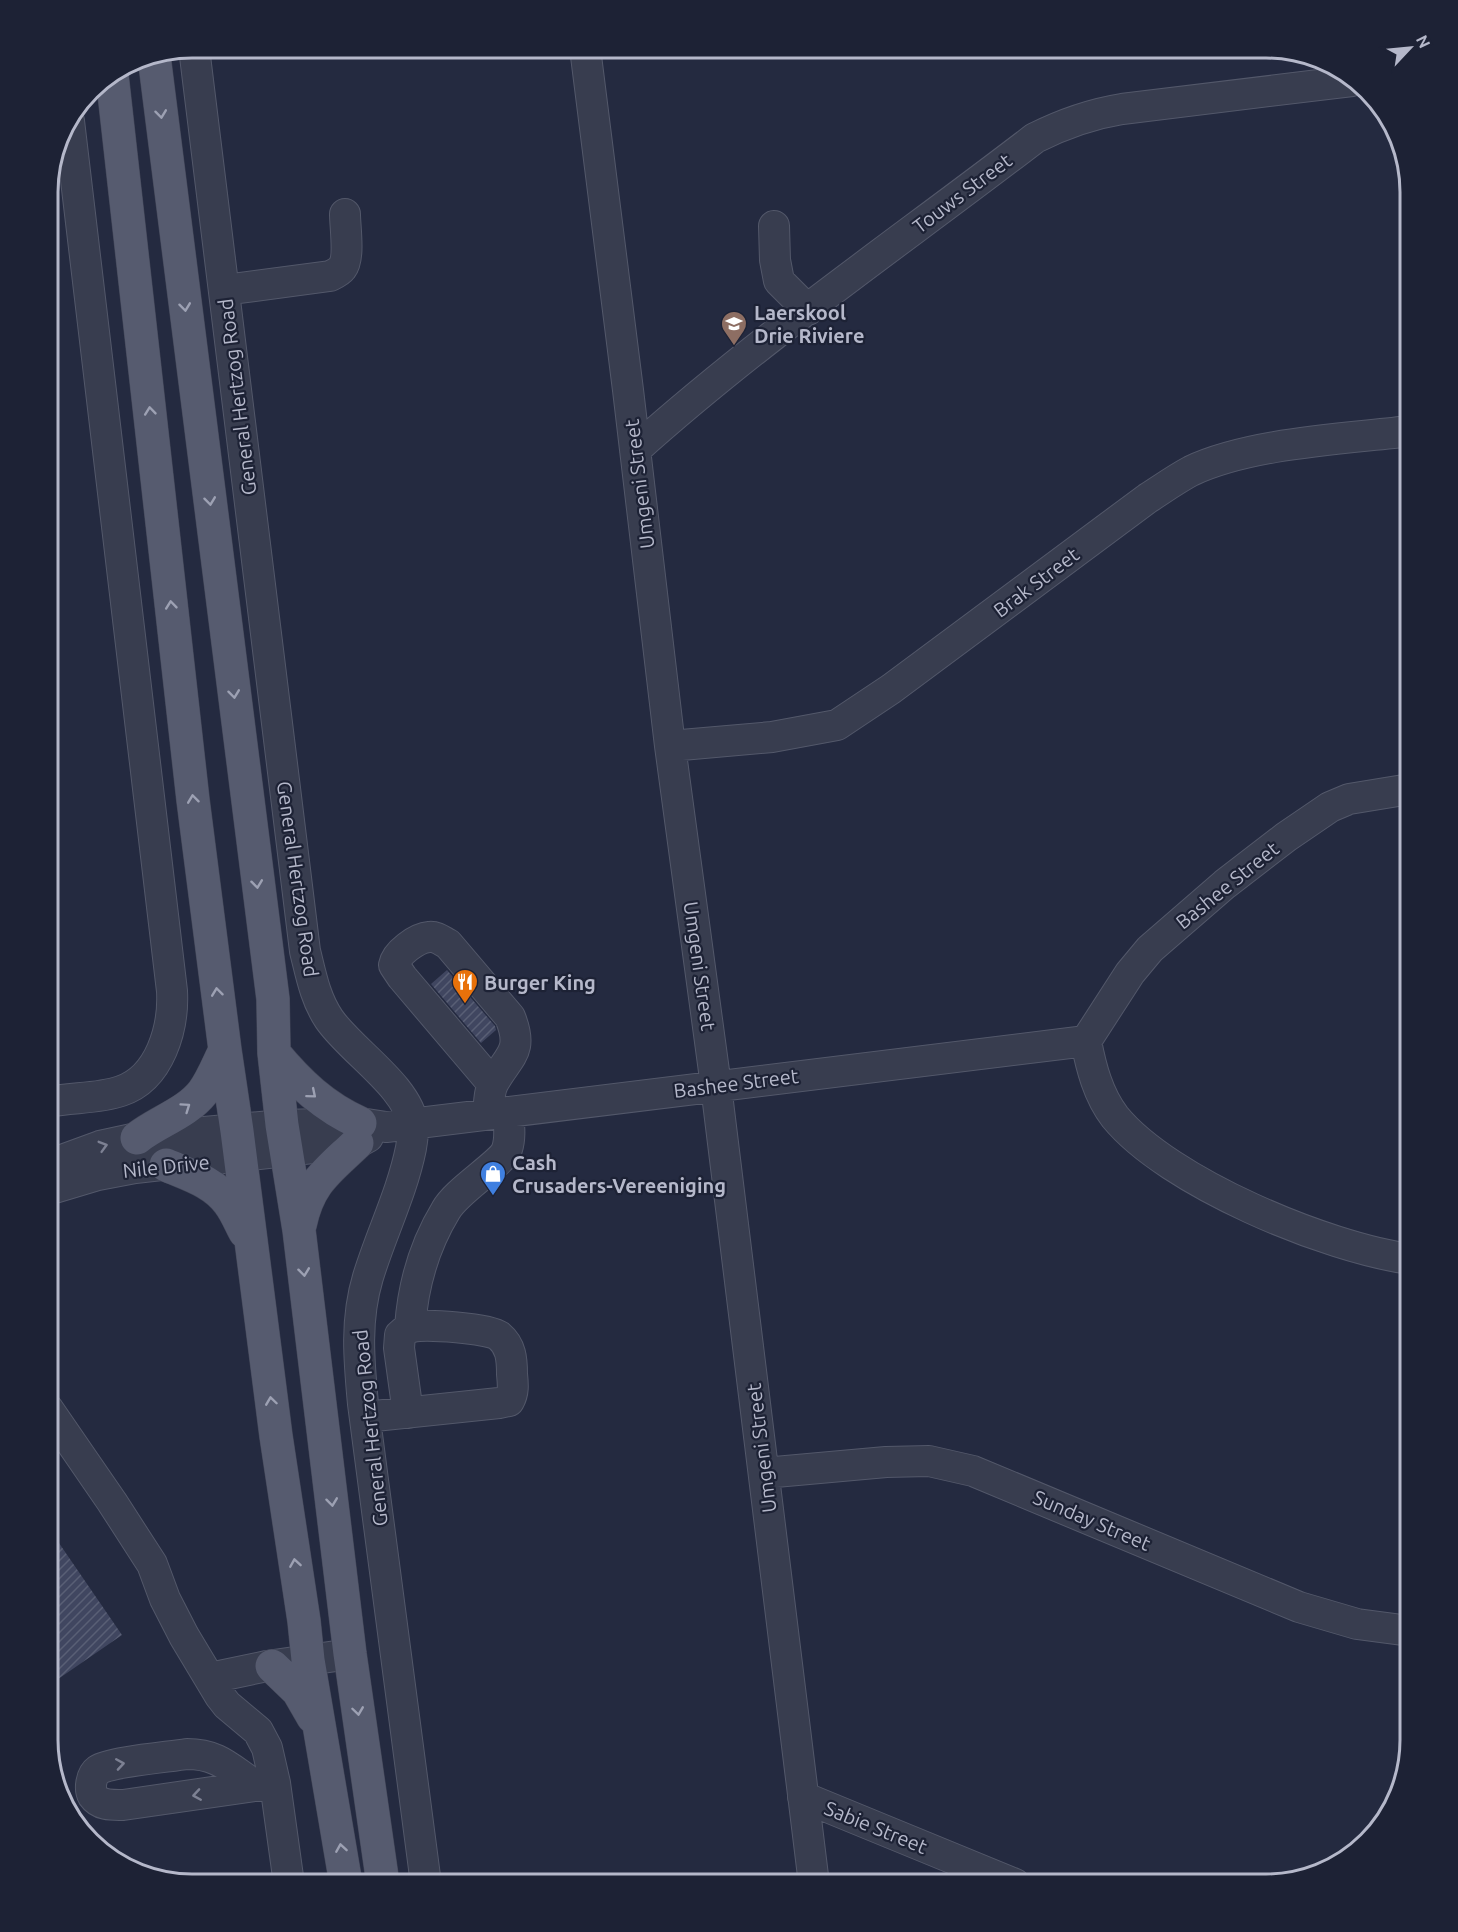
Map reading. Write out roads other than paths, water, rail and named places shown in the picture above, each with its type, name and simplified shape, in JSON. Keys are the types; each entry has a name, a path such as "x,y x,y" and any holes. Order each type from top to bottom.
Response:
{"main road":[{"name":"General Hertzog Road","path":"155,64 273,999 274,1053 299,1230 350,1654 382,1874"},
{"path":"113,85 193,800 225,1050 308,1660 344,1874"},
{"path":"137,1138 197,1099 207,1086 225,1050"},
{"path":"274,1053 293,1076 334,1111 379,1129 330,1168 315,1186 306,1201 299,1230"},
{"path":"166,1165 198,1178 222,1194 234,1210 252,1247"},
{"path":"304,1621 294,1634 271,1654 270,1666 295,1688 319,1726"}],"street":[{"name":"General Hertzog Road","path":"195,58 305,951 316,997 329,1019 352,1046 394,1087 406,1107 379,1129"},
{"name":"Umgeni Street","path":"586,58 670,746 716,1086 813,1874"},
{"name":"Touws Street","path":"635,450 679,411 808,310 1035,138 1095,114 1122,109 1341,82"},
{"path":"58,1101 119,1092 137,1083 150,1070 160,1053 169,1029 172,1011 172,991 118,524 69,141"},
{"path":"224,290 330,276 338,272 344,266 346,259 345,214"},
{"path":"774,226 775,260 780,281 808,310"},
{"name":"Brak Street","path":"670,746 772,737 837,725 891,689 1148,498 1193,471 1215,462 1278,448 1400,432"},
{"name":"Bashee Street","path":"285,1139 1086,1041 1125,980 1150,949 1225,884 1286,837 1330,807 1349,799 1400,791"},
{"path":"410,1327 412,1296 426,1248 447,1207 468,1185 507,1152 510,1137 498,1113 492,1083 394,965 400,954 420,939 438,938 448,944 510,1017 516,1039 511,1059 492,1083"},
{"path":"1086,1041 1091,1067 1113,1115 1143,1145 1183,1173 1295,1226 1342,1243 1400,1256"},
{"name":"General Hertzog Road","path":"379,1129 413,1133 404,1176 367,1279 360,1313 358,1342 365,1417 425,1874"},
{"name":"Nile Drive","path":"58,1162 100,1146 137,1138 238,1144 285,1139"},
{"name":"Nile Drive","path":"58,1187 135,1167 166,1165 238,1144"},
{"path":"365,1417 408,1413 499,1403 509,1401 513,1394 512,1356 506,1343 497,1334 476,1329 410,1327 400,1335 399,1348 408,1413"},
{"path":"58,1424 152,1564 170,1608 201,1666 227,1705 250,1723 263,1739 271,1760 265,1784 287,1874"},
{"name":"Sunday Street","path":"764,1473 886,1462 930,1461 973,1471 1299,1607 1356,1624 1400,1630"},
{"path":"210,1678 350,1654"},
{"name":"Sabie Street","path":"803,1797 991,1874"}],"place":[{"name":"Laerskool Drie Riviere","path":"734,347"},
{"name":"Burger King","path":"465,1005"},
{"name":"Cash Crusaders-Vereeniging","path":"493,1197"}]}
